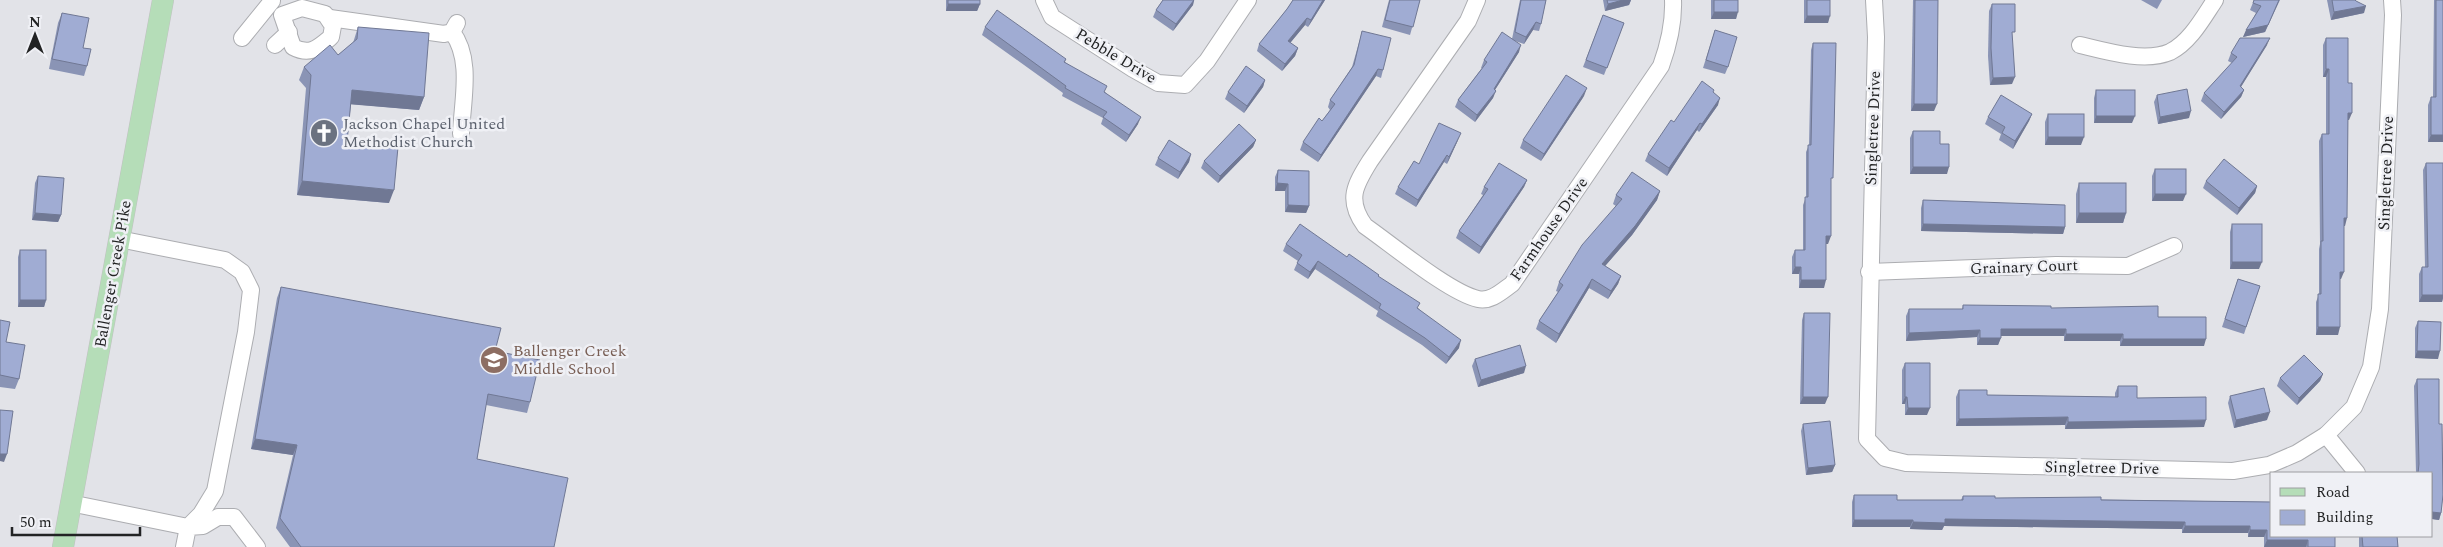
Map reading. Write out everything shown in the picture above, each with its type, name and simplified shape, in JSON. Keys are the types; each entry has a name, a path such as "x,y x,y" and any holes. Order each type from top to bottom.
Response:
{"main road":[{"name":"Ballenger Creek Pike","path":"63,547 164,0"}],"street":[{"name":"Pebble Drive","path":"1044,0 1052,17 1133,69 1158,83 1185,85 1207,61 1248,0"},
{"name":"Farmhouse Drive","path":"1477,0 1468,21 1388,133 1357,183 1354,195 1357,216 1365,226 1446,283 1479,299 1490,298 1512,284 1661,66 1673,23 1673,0"},
{"name":"Singletree Drive","path":"1874,0 1876,37 1869,272 1867,439 1885,458 1906,463 2233,471 2268,465 2297,453 2326,435 2354,407 2371,367 2380,309 2393,15 2392,0"},
{"path":"2080,45 2123,56 2170,52 2188,38 2215,0"},
{"path":"242,38 270,1 282,15 293,47 301,52 311,52 331,37 333,26 330,18 325,14 302,4 282,15"},
{"path":"330,18 356,14 444,34 455,28 464,54 460,134"},
{"path":"275,45 289,32"},
{"path":"119,239 225,260 242,272 251,290 248,323 214,492 201,514 188,528 184,547"},
{"name":"Grainary Court","path":"1869,272 2056,265 2128,266 2174,246"},
{"path":"2326,435 2356,472"},
{"path":"70,503 188,528 203,526 218,517 234,517 257,547"}],"building":[{"path":"948,0 980,0 980,4 948,4"},
{"path":"1163,0 1194,0 1176,24 1156,10"},
{"path":"1293,0 1323,0 1311,20 1307,18 1288,41 1298,48 1285,64 1259,44"},
{"path":"1390,0 1420,0 1413,27 1385,20"},
{"path":"1521,0 1546,0 1541,24 1536,22 1526,37 1515,32"},
{"path":"1607,0 1623,0 1608,4"},
{"path":"1714,0 1738,0 1738,12 1714,12"},
{"path":"1807,0 1830,0 1830,16 1807,16"},
{"path":"1915,0 1938,0 1937,104 1914,104"},
{"path":"2254,0 2279,0 2268,25 2246,30 2261,6 2253,3"},
{"path":"2332,0 2355,0 2366,6 2334,12"},
{"path":"2436,0 2443,0 2443,135 2431,135 2431,97 2436,97"},
{"path":"1992,4 2015,4 2015,32 2012,32 2015,77 1993,78 1991,48"},
{"path":"997,10 1066,59 1064,62 1107,86 1104,92 1141,117 1129,135 1103,117 1107,112 1065,88 1066,86 985,27"},
{"path":"62,13 89,18 83,48 91,49 87,66 52,59"},
{"path":"1603,15 1624,23 1607,68 1586,60"},
{"name":"Jackson Chapel United Methodist Church","path":"358,27 429,33 424,97 352,90 347,142 398,147 394,190 302,181 311,75 304,67 330,45 338,55 357,39"},
{"path":"1715,30 1737,37 1728,67 1706,60"},
{"path":"1362,31 1391,38 1383,70 1378,69 1321,155 1303,142 1319,118 1322,121 1335,104 1330,100 1354,65"},
{"path":"1502,32 1521,45 1494,89 1496,91 1477,115 1458,100 1487,62 1484,60"},
{"path":"2240,38 2270,38 2240,86 2244,90 2224,112 2204,93 2237,57 2231,53"},
{"path":"2326,38 2348,38 2348,83 2352,83 2352,113 2348,113 2347,218 2344,218 2344,272 2340,272 2340,327 2318,327 2318,294 2321,294 2321,241 2323,241 2322,134 2329,134 2329,69 2326,69"},
{"path":"1813,43 1836,43 1833,178 1831,178 1831,236 1826,236 1826,280 1801,280 1801,267 1795,267 1795,250 1805,250 1805,197 1808,197 1808,145 1811,145"},
{"path":"1246,66 1265,80 1247,106 1228,92"},
{"path":"1566,75 1587,88 1544,154 1523,140"},
{"path":"1702,81 1714,90 1713,92 1720,98 1669,168 1648,154 1671,120 1674,122"},
{"path":"2187,89 2191,111 2160,117 2157,95"},
{"path":"2096,90 2135,90 2135,116 2096,116"},
{"path":"2001,95 2032,114 2015,141 2002,133 2005,127 1988,117"},
{"path":"2048,114 2084,114 2084,137 2048,137"},
{"path":"1439,123 1461,133 1449,157 1447,155 1418,200 1398,187 1414,161 1419,164"},
{"path":"1239,124 1256,140 1220,176 1204,161"},
{"path":"1913,131 1940,131 1940,144 1949,144 1949,167 1913,167"},
{"path":"1169,140 1191,154 1180,172 1158,158"},
{"path":"2224,159 2257,186 2239,208 2206,181"},
{"path":"1499,163 1527,180 1481,247 1459,231 1488,189 1484,187"},
{"path":"2426,163 2443,163 2443,295 2422,295 2422,267 2428,267"},
{"path":"2155,169 2186,169 2186,194 2155,194"},
{"path":"1278,170 1309,171 1309,206 1288,205 1288,184 1277,183"},
{"path":"1632,172 1660,191 1635,226 1602,264 1621,276 1611,291 1592,279 1559,334 1539,321 1563,285 1559,282 1582,245 1622,199 1616,195"},
{"path":"38,176 64,178 61,215 35,213"},
{"path":"2079,183 2126,183 2126,213 2079,213"},
{"path":"1923,200 2065,205 2065,227 1923,224"},
{"path":"1300,224 1347,257 1349,254 1378,276 1420,303 1417,308 1461,340 1449,357 1425,338 1379,308 1381,304 1318,261 1310,272 1297,263 1302,255 1286,244"},
{"path":"2232,224 2262,224 2262,262 2232,262"},
{"path":"20,250 46,250 46,300 20,300"},
{"path":"2238,279 2260,286 2246,327 2225,319"},
{"path":"281,287 501,328 495,351 540,360 530,402 488,394 477,459 568,478 554,547 301,547 280,518 297,445 255,439"},
{"path":"1963,305 2051,306 2051,308 2158,306 2158,317 2206,317 2206,339 2123,339 2123,334 2066,334 2066,329 2001,329 2001,338 1980,338 1980,330 1909,333 1909,309 1963,309"},
{"path":"1804,313 1830,313 1828,397 1803,397"},
{"path":"0,320 10,322 6,342 25,345 19,379 0,375"},
{"path":"2418,321 2441,322 2440,351 2417,351"},
{"path":"1520,345 1526,366 1481,380 1475,359"},
{"path":"2304,355 2323,374 2299,398 2280,378"},
{"path":"1905,363 1930,363 1930,408 1908,408 1907,397 1905,397"},
{"path":"2417,379 2439,379 2439,424 2442,424 2443,495 2441,513 2433,512 2433,472 2418,472"},
{"path":"2118,386 2137,386 2137,398 2206,397 2206,420 2068,422 2068,417 1959,419 1959,390 1987,390 1987,395 2118,397"},
{"path":"2264,388 2270,412 2236,420 2230,396"},
{"path":"0,410 13,411 7,454 0,454"},
{"path":"1830,421 1835,465 1808,468 1803,424"},
{"path":"1854,495 1897,495 1897,500 1963,500 1963,496 1995,496 1995,498 2101,497 2101,500 2270,502 2270,537 2335,537 2335,547 2308,547 2308,540 2267,540 2267,530 2250,530 2250,526 2185,526 2185,522 1945,519 1945,523 1913,522 1913,520 1854,520"},
{"path":"2362,537 2397,537 2398,547 2363,547"}],"place":[{"name":"Jackson Chapel United Methodist Church","path":"324,133"},
{"name":"Ballenger Creek Middle School","path":"494,360"}]}
